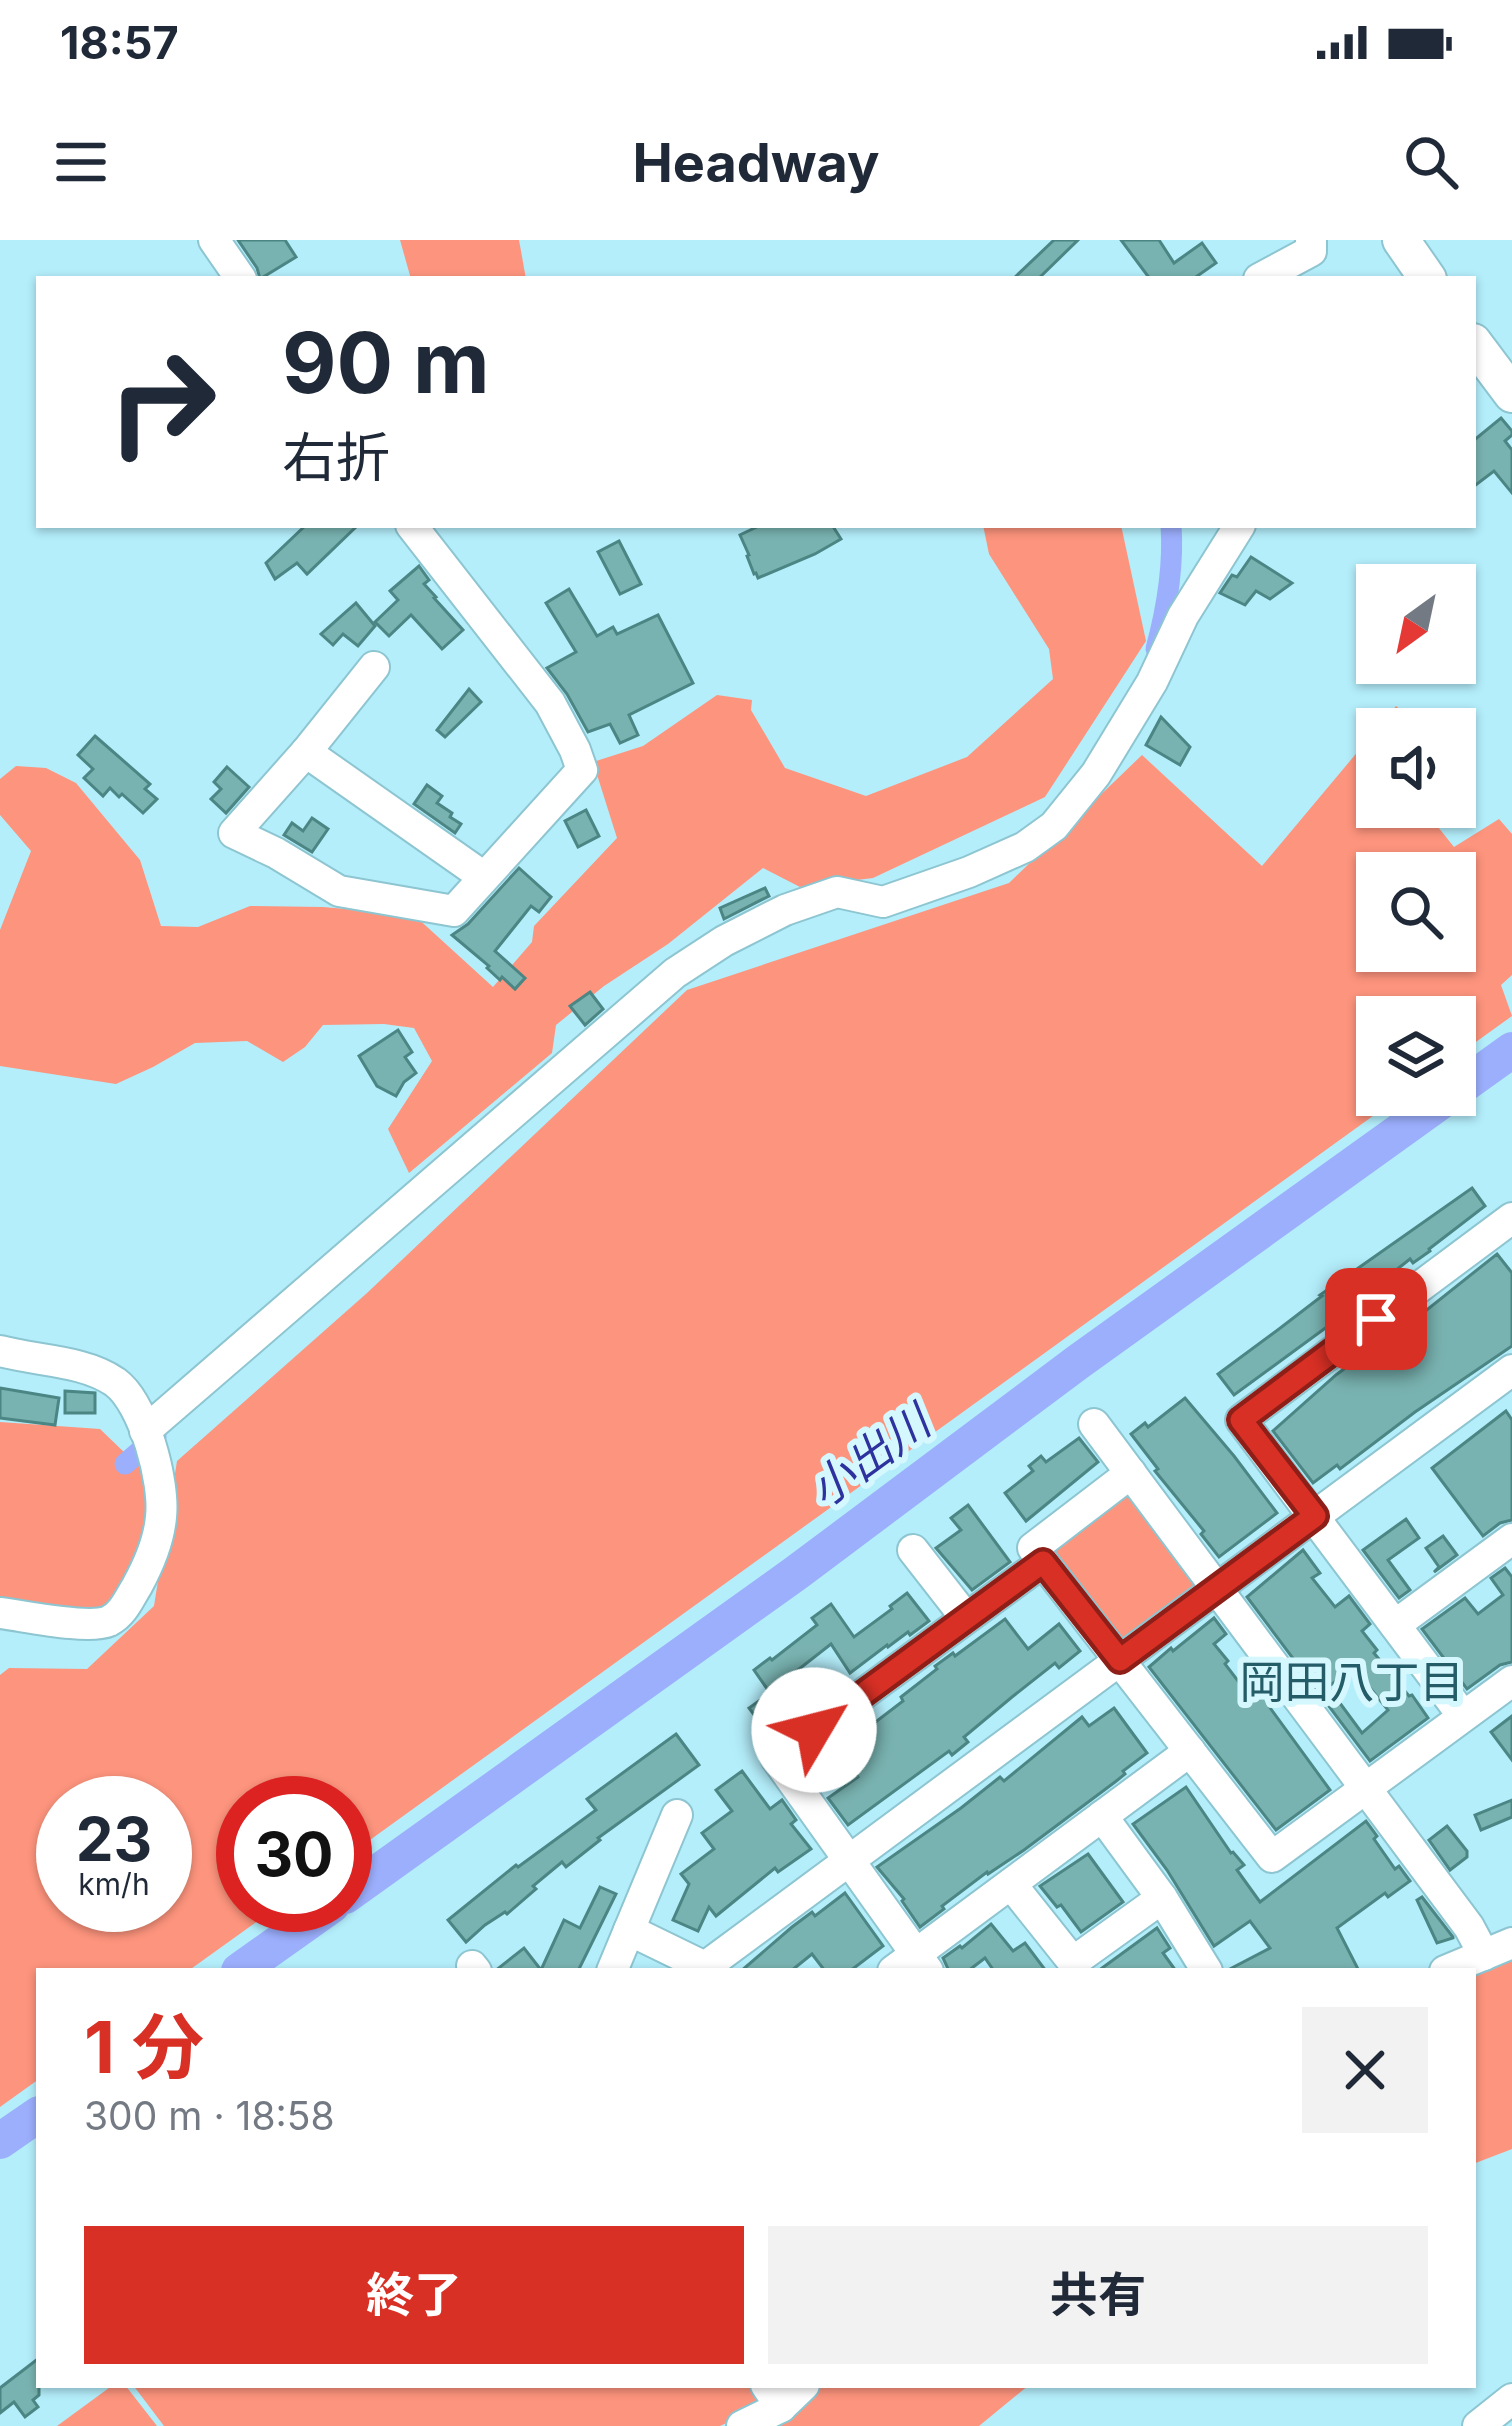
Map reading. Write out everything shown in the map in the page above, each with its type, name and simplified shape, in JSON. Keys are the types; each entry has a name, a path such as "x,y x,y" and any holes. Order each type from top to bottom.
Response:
{"main road":[{"path":"1401,240 1426,276"},
{"path":"1476,346 1512,394"}],"street":[{"path":"214,240 239,276"},
{"path":"1265,276 1311,251 1311,240"},
{"path":"374,667 234,833 339,891 454,911 582,770 550,703 412,528"},
{"path":"148,1440 675,973 785,910 838,892 883,902 969,872 1024,847 1054,826 1086,788 1141,700 1183,616 1238,528"},
{"path":"306,752 484,877"},
{"path":"1463,1716 1241,1420 1512,1218"},
{"path":"0,1351 94,1371 117,1383 130,1398 148,1440 159,1476 161,1516 141,1579 120,1614 94,1625 0,1613"},
{"path":"629,1930 706,1966 1512,1370"},
{"path":"1094,1424 1469,1928 1498,1949"},
{"path":"1131,1473 1033,1548 1272,1857 1512,1681"},
{"path":"1395,1625 1512,1539"},
{"path":"913,1550 966,1618"},
{"path":"1043,1562 776,1759 913,1965 1011,1884 1190,1751"},
{"path":"613,1968 677,1814"},
{"path":"1102,1816 1162,1898 1205,1968"},
{"path":"1011,1884 1073,1962 1162,1898"},
{"path":"1452,1968 1498,1949"},
{"path":"742,2426 774,2396"},
{"path":"1478,2426 1512,2398"}],"shaded area":[{"path":"400,240 519,240 525,276 410,276"},
{"path":"984,528 1122,528 1146,641 1045,797 873,878 800,887 763,868 556,1025 552,1053 409,1173 388,1129 432,1061 414,1028 323,1025 305,1047 283,1062 247,1041 195,1043 116,1084 0,1066 0,930 31,851 0,815 0,779 16,766 46,768 76,783 140,860 161,926 198,927 250,906 414,915 493,987 532,942 534,926 617,838 593,762 643,746 717,695 752,700 751,710 785,768 866,796 967,757 1053,679 1049,649 989,554"},
{"path":"1356,754 1356,828 1439,828 1454,847 1499,819 1512,834 1512,975 1501,985 1512,1016 1476,1042 1476,996 1356,996 1356,1116 1373,1116 372,1839 372,1776 216,1776 216,1932 242,1932 192,1968 36,1968 36,2081 0,2107 0,1675 9,1668 87,1669 154,1606 177,1461 367,1293 687,990 1009,883 1142,755 1262,866"},
{"path":"0,1422 100,1429 154,1481 147,1537 118,1602 87,1634 0,1629"},
{"path":"1127,1487 1203,1585 1124,1641 1048,1547"},
{"path":"1512,1952 1512,2149 1476,2163 1476,1970"},
{"path":"109,2388 127,2388 157,2426 57,2426"},
{"path":"135,2388 757,2388 768,2404 720,2426 164,2426"},
{"path":"817,2388 1025,2388 979,2426 760,2426"}],"building":[{"path":"238,240 285,240 296,257 265,276 259,276"},
{"path":"1054,240 1078,240 1041,276 1016,276"},
{"path":"1121,240 1159,240 1174,263 1202,243 1216,263 1197,276 1148,276"},
{"path":"1501,418 1512,431 1505,441 1512,450 1512,493 1494,471 1476,485 1476,439"},
{"path":"303,528 355,528 307,574 297,563 275,579 266,563"},
{"path":"755,528 834,528 841,539 758,578 740,535"},
{"path":"619,541 641,584 620,594 598,552"},
{"path":"1251,557 1292,583 1270,599 1256,591 1245,605 1220,593"},
{"path":"419,566 429,580 424,584 463,630 442,649 411,615 389,636 375,622 398,600 390,591"},
{"path":"569,589 597,636 613,627 617,634 658,615 693,683 629,715 638,735 620,743 610,724 588,732 547,668 576,652 546,603"},
{"path":"356,603 375,626 358,646 343,634 333,645 321,634"},
{"path":"469,689 481,702 445,737 437,730"},
{"path":"1161,717 1190,747 1180,765 1146,745"},
{"path":"95,736 150,784 145,789 157,799 143,813 110,788 103,796 84,778 93,769 78,755"},
{"path":"227,767 249,787 226,813 211,799 221,789 214,782"},
{"path":"427,785 442,796 437,803 461,824 455,833 414,804"},
{"path":"586,810 599,836 578,847 565,821"},
{"path":"312,818 328,829 312,852 284,835 292,823 303,831"},
{"path":"519,868 551,897 539,912 531,906 495,951 525,978 515,989 452,935"},
{"path":"765,888 769,896 724,919 720,908"},
{"path":"590,992 603,1009 585,1025 570,1006"},
{"path":"398,1030 412,1052 405,1057 416,1073 396,1096 377,1086 359,1056"},
{"path":"1472,1188 1485,1206 1234,1395 1218,1374"},
{"path":"1497,1254 1512,1273 1512,1346 1340,1469 1337,1465 1313,1483 1273,1431 1336,1375 1352,1363 1355,1368 1406,1331"},
{"path":"0,1388 59,1398 55,1425 0,1418"},
{"path":"65,1391 95,1393 95,1413 65,1413"},
{"path":"1185,1398 1277,1513 1219,1557 1131,1434 1145,1423 1148,1427"},
{"path":"1506,1411 1512,1420 1512,1520 1483,1536 1432,1468"},
{"path":"1079,1438 1098,1462 1026,1521 1005,1493 1033,1471 1029,1466 1041,1456 1046,1462"},
{"path":"968,1505 1010,1562 972,1590 936,1548 961,1530 951,1518"},
{"path":"1406,1519 1419,1538 1388,1560 1410,1590 1399,1598 1363,1550"},
{"path":"1443,1536 1457,1555 1434,1572 1439,1567 1426,1548"},
{"path":"1303,1550 1320,1573 1312,1578 1335,1607 1349,1596 1370,1624 1362,1631 1377,1650 1374,1653 1428,1718 1370,1761 1247,1597","holes":["1353,1667 1388,1710 1362,1733 1328,1687"]},
{"path":"1505,1568 1512,1577 1512,1662 1500,1665 1467,1689 1422,1629 1465,1598 1478,1614 1503,1595 1491,1578"},
{"path":"907,1593 929,1621 850,1673 831,1644 785,1680 804,1705 767,1732 749,1708 770,1693 754,1670 817,1625 812,1618 831,1604 854,1637"},
{"path":"1214,1618 1226,1634 1214,1644 1228,1661 1225,1664 1251,1698 1265,1686 1275,1699 1268,1705 1330,1790 1276,1830 1149,1667"},
{"path":"1005,1619 1028,1649 1059,1624 1080,1651 1059,1668 1055,1663 1012,1697 964,1737 968,1742 952,1755 949,1751 848,1825 828,1798 858,1777 836,1743 856,1729 860,1734 903,1701 901,1697 935,1666"},
{"path":"1114,1708 1147,1753 920,1927 877,1867 1000,1777 1004,1781 1082,1717 1089,1726"},
{"path":"1512,1716 1512,1760 1491,1732"},
{"path":"676,1734 699,1765 566,1867 562,1862 507,1914 466,1942 448,1920 596,1810 587,1799"},
{"path":"742,1771 770,1809 782,1800 796,1820 791,1824 811,1849 778,1872 775,1868 716,1916 709,1907 698,1931 673,1920 689,1884 681,1874 714,1849 702,1833 732,1811 716,1790"},
{"path":"1186,1787 1244,1865 1237,1870 1260,1902 1366,1821 1395,1869 1399,1866 1410,1881 1337,1928 1357,1968 1232,1968 1270,1948 1250,1921 1214,1946 1133,1824"},
{"path":"1512,1800 1512,1817 1481,1830 1475,1815"},
{"path":"1447,1826 1467,1851 1467,1857 1450,1870 1429,1840"},
{"path":"1088,1854 1123,1902 1081,1932 1040,1886"},
{"path":"600,1887 616,1894 579,1968 542,1968 564,1920 580,1928"},
{"path":"845,1893 883,1946 854,1968 823,1968 812,1954 795,1968 744,1968 812,1912 815,1916"},
{"path":"1422,1897 1453,1938 1437,1943 1417,1900"},
{"path":"991,1924 1013,1951 1025,1943 1044,1968 992,1968 985,1958 972,1968 948,1968 943,1958"},
{"path":"1157,1928 1170,1948 1163,1953 1174,1968 1102,1968"},
{"path":"524,1948 539,1968 499,1968"},
{"path":"36,2360 39,2395 33,2400 38,2407 25,2417 14,2402 0,2413 0,2388"}],"waterway":[{"path":"1156,649 1169,588 1171,528"},
{"name":"小出川","path":"1476,1076 1512,1050"},
{"name":"小出川","path":"372,1877 1421,1116"},
{"path":"125,1464 156,1437"},
{"name":"小出川","path":"243,1968 294,1932"},
{"name":"小出川","path":"0,2141 36,2116"}],"district":[{"name":"岡田八丁目","path":"1352,1681"}],"route":[{"path":"814,1730 1043,1562 1120,1660 1152,1637 1315,1516 1241,1420 1376,1319"}]}
